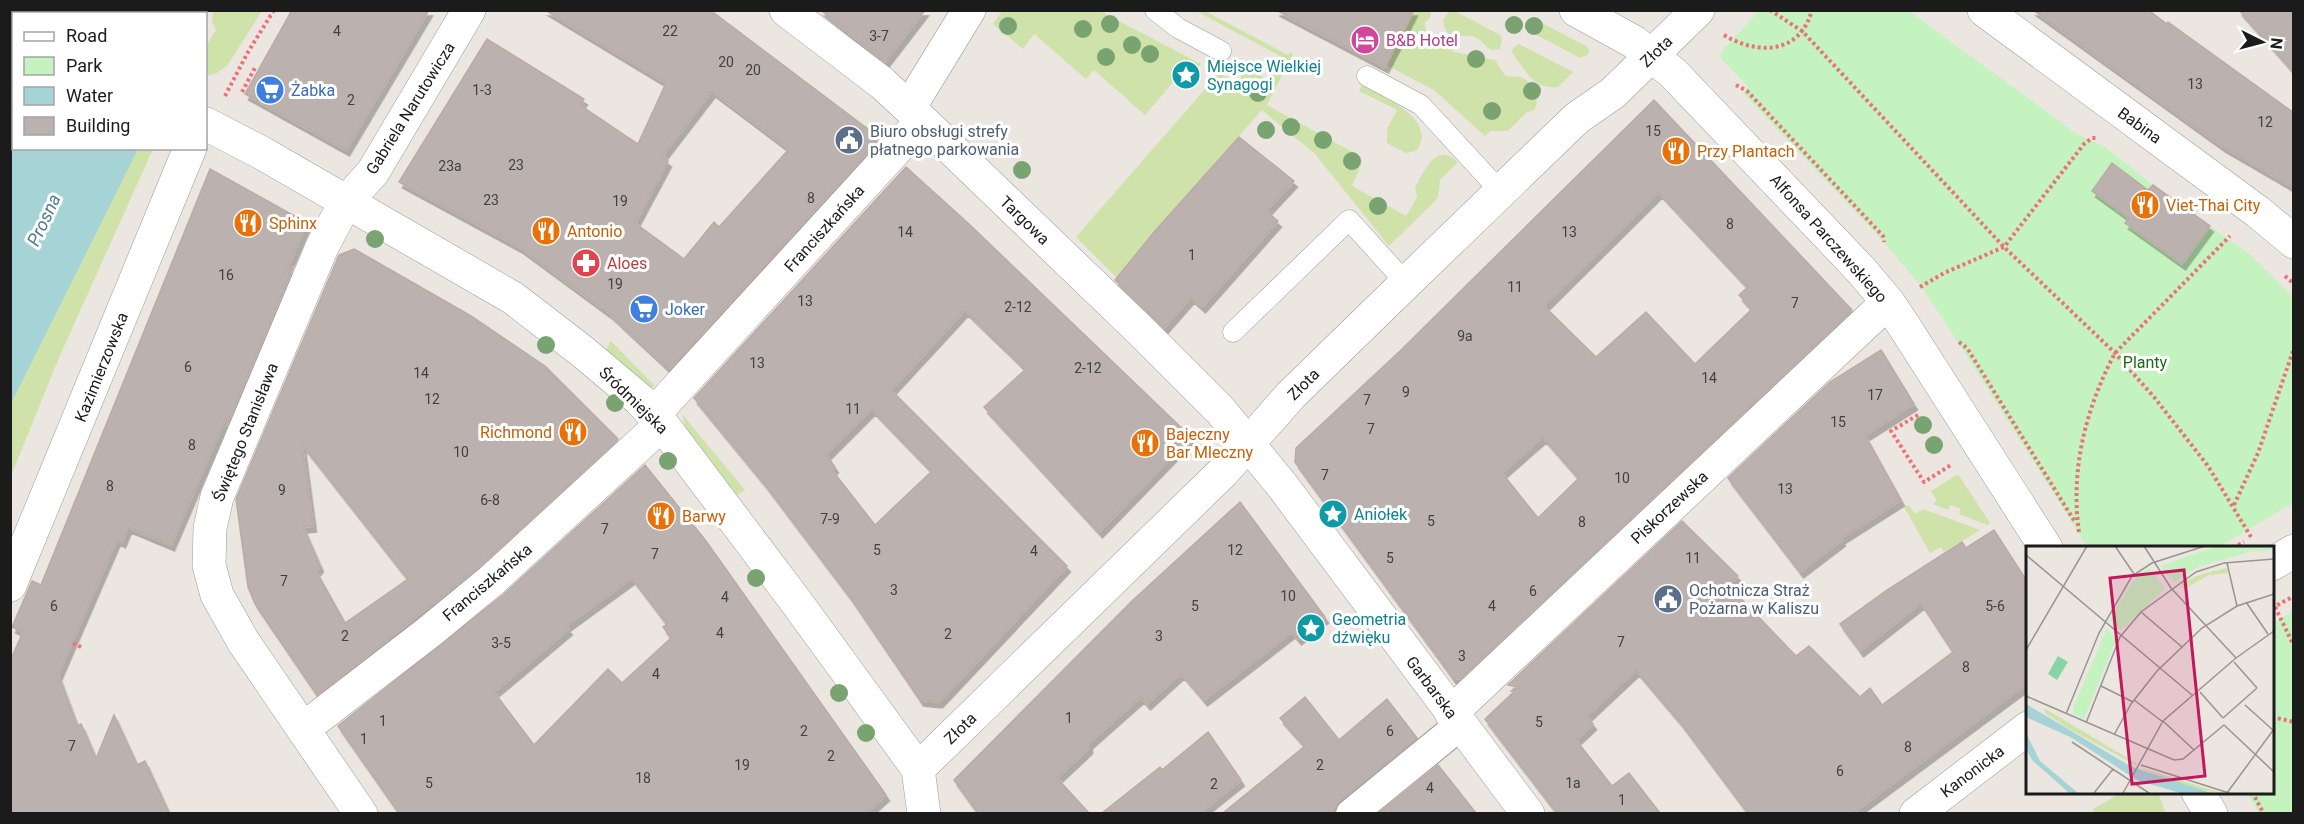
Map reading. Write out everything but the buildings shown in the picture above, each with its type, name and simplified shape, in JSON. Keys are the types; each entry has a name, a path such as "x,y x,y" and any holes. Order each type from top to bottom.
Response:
{"street":[{"name":"Gabriela Narutowicza","path":"346,202 373,172 469,10"},
{"name":"Targowa","path":"786,10 882,83 1143,333 1220,410 1249,444"},
{"name":"Franciszkańska","path":"303,729 491,581 658,419 916,115 969,10"},
{"name":"Alfonsa Parczewskiego","path":"1575,10 1614,30 1652,55 1696,95 1860,269 1888,302 2045,546"},
{"name":"Złota","path":"918,769 1249,444 1291,395 1577,118 1613,93 1698,10"},
{"name":"Babina","path":"1984,10 2258,212 2294,242"},
{"name":"Śródmiejska","path":"207,135 262,153 513,298 583,352 658,419 797,603 918,769 924,813"},
{"name":"Kazimierzowska","path":"10,585 194,150"},
{"name":"Świętego Stanisława","path":"346,202 322,247 222,486 210,528 210,564 217,595 243,641 362,813"},
{"name":"Piskorzewska","path":"1350,813 1456,719 1888,302"},
{"name":"Garbarska","path":"1249,444 1528,813"},
{"path":"2274,563 2294,551"},
{"name":"Kanonicka","path":"1916,813 2026,730"},
{"path":"2199,794 2211,813"}],"lane":[{"path":"1155,10 1178,28 1221,51"},
{"path":"1367,76 1421,105 1501,192"},
{"path":"1233,332 1348,220 1406,284"}],"path":[{"path":"207,123 274,10"},
{"path":"1770,10 1802,32 2004,247 2115,353 2187,436 2251,537"},
{"path":"1721,34 1748,47 1777,48 1802,32 1810,19 1812,10"},
{"path":"242,92 256,66"},
{"path":"1917,289 1954,268 2004,247 2084,144"},
{"path":"2078,527 2078,465 2083,435 2096,395 2115,353 2235,231"},
{"path":"2233,506 2258,453 2294,348"},
{"path":"1920,413 1891,431 1924,482 1960,460"},
{"path":"2294,596 2274,608 2294,646"},
{"path":"72,643 83,648"},
{"path":"2274,717 2294,722"},
{"path":"2253,794 2264,813"}],"green space":[{"path":"213,11 262,11 227,66 217,73 207,76 207,44 216,30 212,23"},
{"path":"1002,11 1100,11 1201,64 1190,77 1183,71 1145,115 1094,70 1086,79 1034,34 1023,49 993,24"},
{"path":"1196,11 1205,11 1288,55 1290,52 1293,54 1267,105 1356,154 1362,163 1352,186 1406,216 1417,197 1415,188 1427,167 1437,157 1450,156 1458,162 1440,180 1438,198 1389,246 1315,154 1262,110 1155,231 1117,278 1076,237 1219,73 1238,83 1246,68 1270,81 1282,57"},
{"path":"1414,11 1431,11 1430,18 1425,22 1426,34 1441,39 1454,52 1495,60 1505,75 1520,77 1529,82 1535,91 1537,101 1534,110 1527,112 1508,131 1490,131 1485,136 1434,90 1386,65"},
{"path":"1449,11 1455,11 1500,35 1502,39 1500,49 1491,50 1479,39 1471,36 1456,36 1448,33 1443,21"},
{"name":"Planty","path":"1759,11 1909,11 2077,134 2104,146 2153,185 2249,254 2293,297 2293,503 2220,546 2087,546 1917,281 1880,238 1743,93 1748,87 1720,57 1723,50"},
{"path":"1538,21 1586,46 1589,50 1588,55 1580,58 1531,32 1529,23"},
{"path":"1519,44 1573,72 1558,87 1547,87 1538,83 1527,73 1512,52 1513,48"},
{"path":"1362,85 1406,110 1415,119 1420,129 1421,140 1416,151 1406,153 1387,143 1387,129 1397,110 1359,91"},
{"path":"138,150 153,150 58,360 11,476 11,404"},
{"path":"611,341 655,386 649,388 605,351"},
{"path":"682,414 745,490 734,497 687,435"},
{"path":"1958,474 1990,523 1987,525 1959,514 1961,509 1950,505 1948,510 1932,504 1937,501 1931,491"},
{"path":"1909,505 1915,514 1923,509 1980,530 1944,552 1941,547 1930,553 1904,507"},
{"path":"2293,611 2293,813 2259,813 2248,794 2274,794 2274,622"},
{"path":"2119,794 2158,794 2166,813 2095,813 2093,809"}],"water":[{"name":"Prosna","path":"12,132 12,150 138,150 11,404 10,137"}],"place":[{"name":"B&B Hotel","path":"1365,40"},
{"name":"Miejsce Wielkiej Synagogi","path":"1186,75"},
{"name":"Żabka","path":"270,90"},
{"name":"Biuro obsługi strefy płatnego parkowania","path":"849,140"},
{"name":"Przy Plantach","path":"1676,151"},
{"name":"Viet-Thai City","path":"2145,205"},
{"name":"Sphinx","path":"248,223"},
{"name":"Antonio","path":"546,231"},
{"name":"Aloes","path":"586,263"},
{"name":"Joker","path":"644,309"},
{"name":"Richmond","path":"573,432"},
{"name":"Bajeczny Bar Mleczny","path":"1145,443"},
{"name":"Aniołek","path":"1333,514"},
{"name":"Barwy","path":"661,516"},
{"name":"Ochotnicza Straż Pożarna w Kaliszu","path":"1668,599"},
{"name":"Geometria dźwięku","path":"1311,628"}]}
